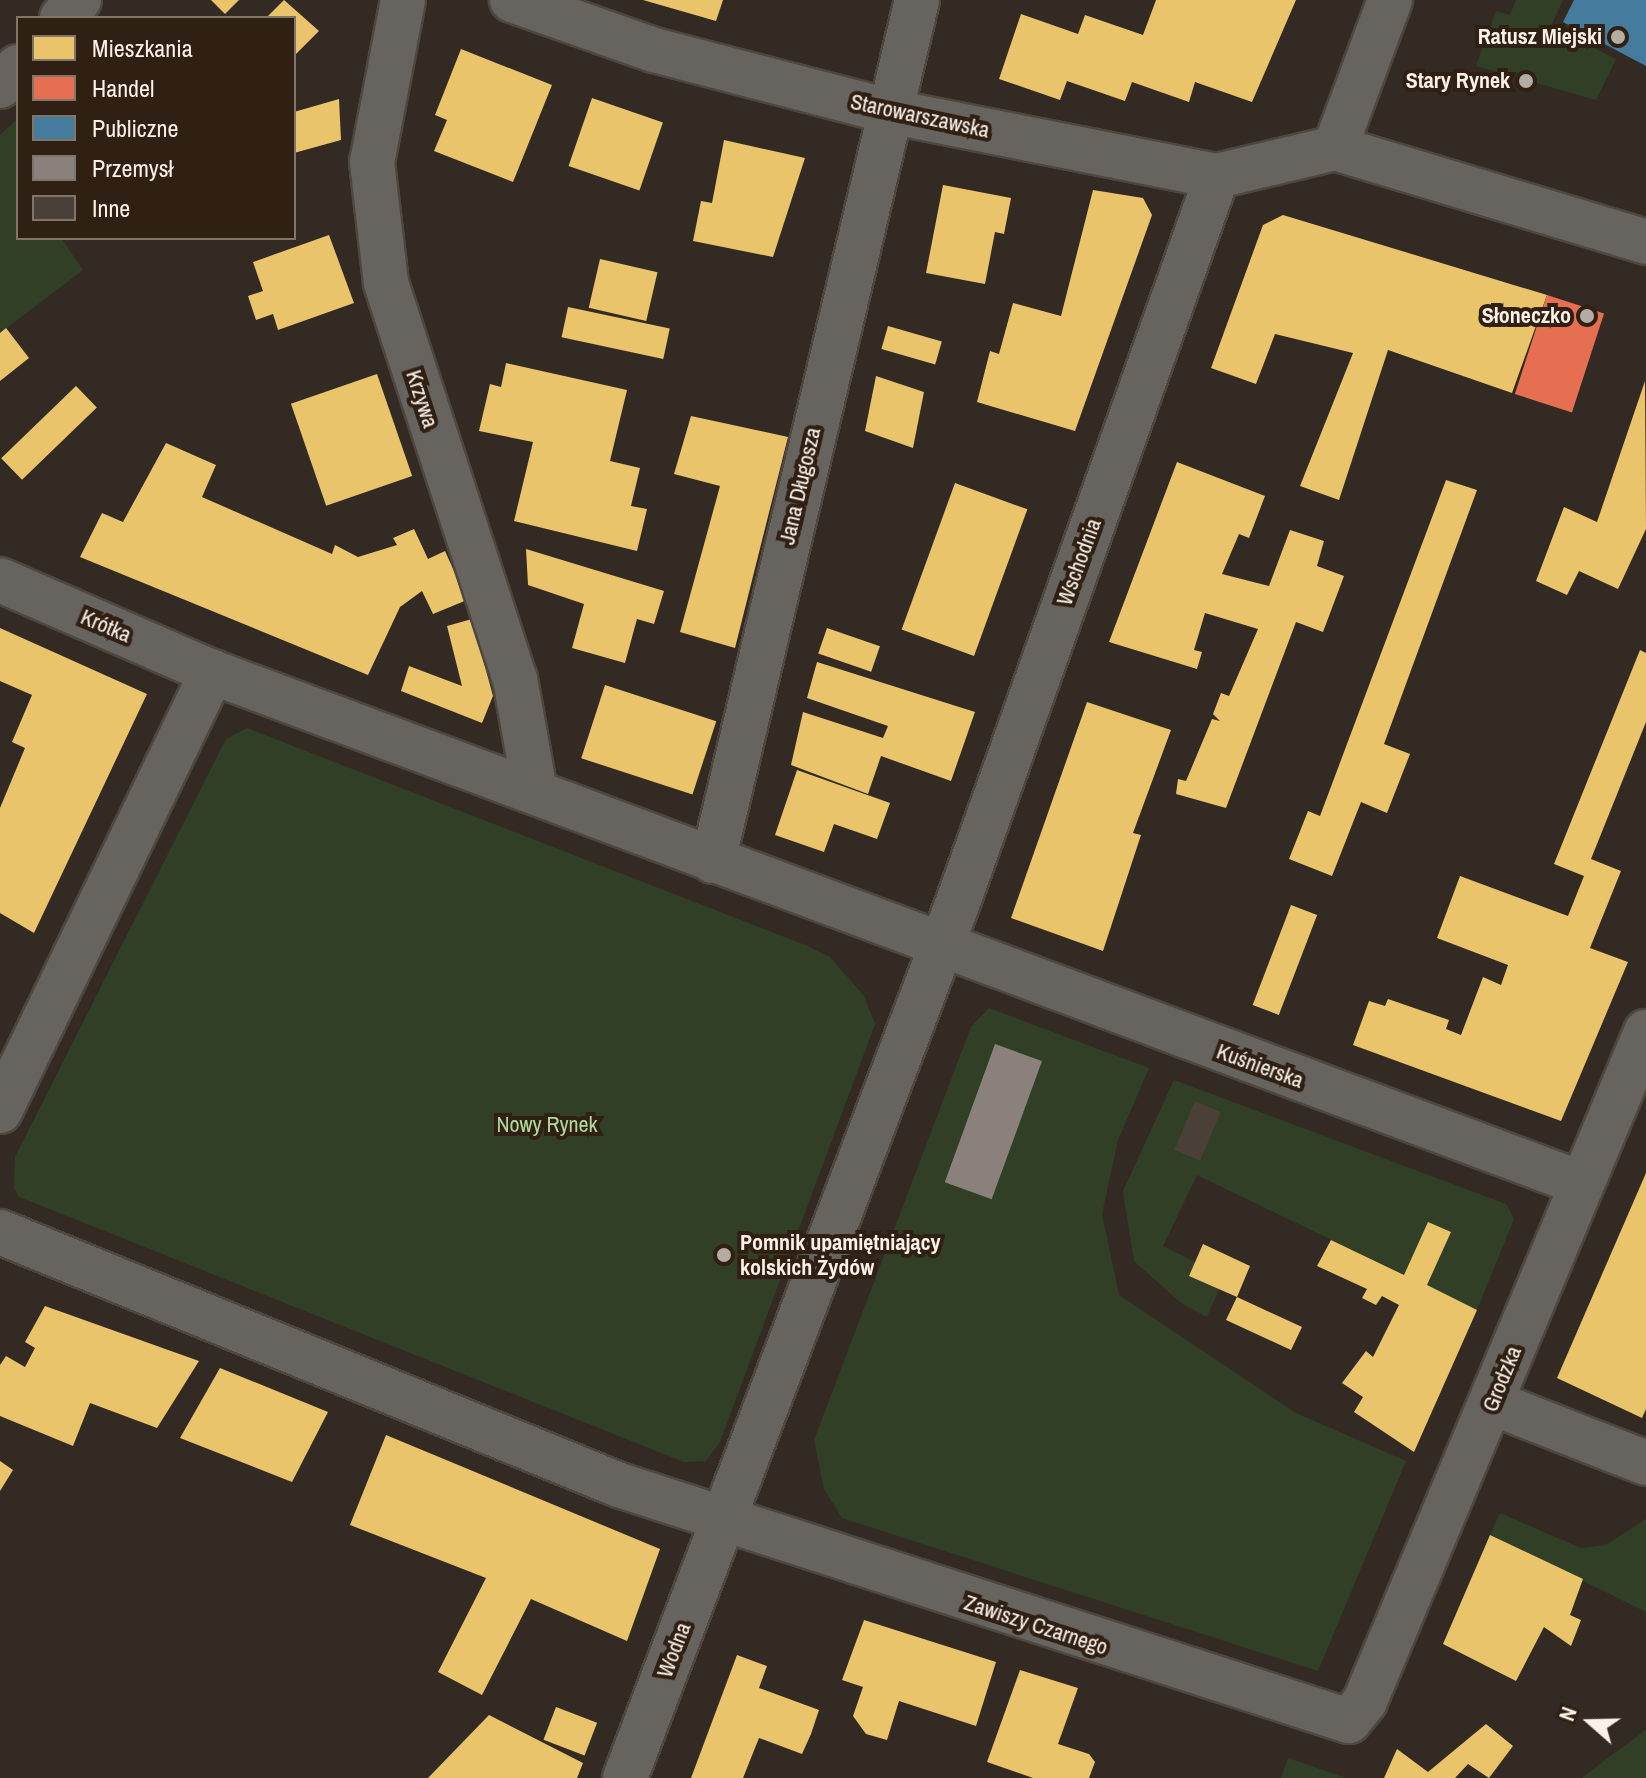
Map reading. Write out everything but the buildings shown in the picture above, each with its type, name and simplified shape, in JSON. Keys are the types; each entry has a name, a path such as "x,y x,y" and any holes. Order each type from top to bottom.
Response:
{"street":[{"path":"64,16 79,0"},
{"name":"Krzywa","path":"403,0 372,162 386,283 515,679 535,791"},
{"name":"Starowarszawska","path":"512,0 654,50 888,111 1217,176 1335,148"},
{"name":"Jana Długosza","path":"713,861 888,111 917,0"},
{"path":"1390,0 1335,148 1646,242"},
{"path":"0,86 16,69"},
{"name":"Wschodnia","path":"940,947 1217,176"},
{"name":"Krótka","path":"0,580 212,672"},
{"path":"0,1111 212,672 535,791 940,947 725,1522 0,1232"},
{"name":"Kuśnierska","path":"940,947 1580,1183"},
{"name":"Grodzka","path":"1349,1721 1365,1701 1493,1403 1580,1183 1646,1032"},
{"path":"1493,1403 1646,1463"},
{"name":"Zawiszy Czarnego","path":"725,1522 1349,1721"},
{"name":"Wodna","path":"625,1778 725,1522"}],"green space":[{"path":"1516,0 1563,0 1551,26 1616,59 1596,100 1476,66 1496,11 1510,15"},
{"path":"16,120 16,240 62,240 83,270 0,333 0,135"},
{"name":"Nowy Rynek","path":"247,728 805,945 830,957 864,996 875,1024 720,1442 706,1461 684,1462 19,1197 14,1188 15,1157 226,739"},
{"path":"989,1008 1149,1068 1118,1140 1102,1214 1119,1295 1296,1413 1406,1461 1318,1671 842,1518 824,1489 814,1440 971,1027"},
{"path":"1174,1080 1506,1204 1514,1219 1477,1310 1197,1175 1163,1246 1195,1262 1219,1289 1207,1317 1181,1303 1134,1261 1123,1191"},
{"path":"1500,1513 1581,1548 1606,1545 1646,1519 1646,1612 1490,1535"},
{"path":"1646,1730 1646,1778 1582,1778 1605,1760"},
{"path":"1288,1758 1346,1778 1281,1778"}],"place":[{"name":"Ratusz Miejski","path":"1618,37"},
{"name":"Stary Rynek","path":"1526,81"},
{"name":"Słoneczko","path":"1587,316"},
{"name":"Pomnik upamiętniający kolskich Żydów","path":"724,1255"}]}
